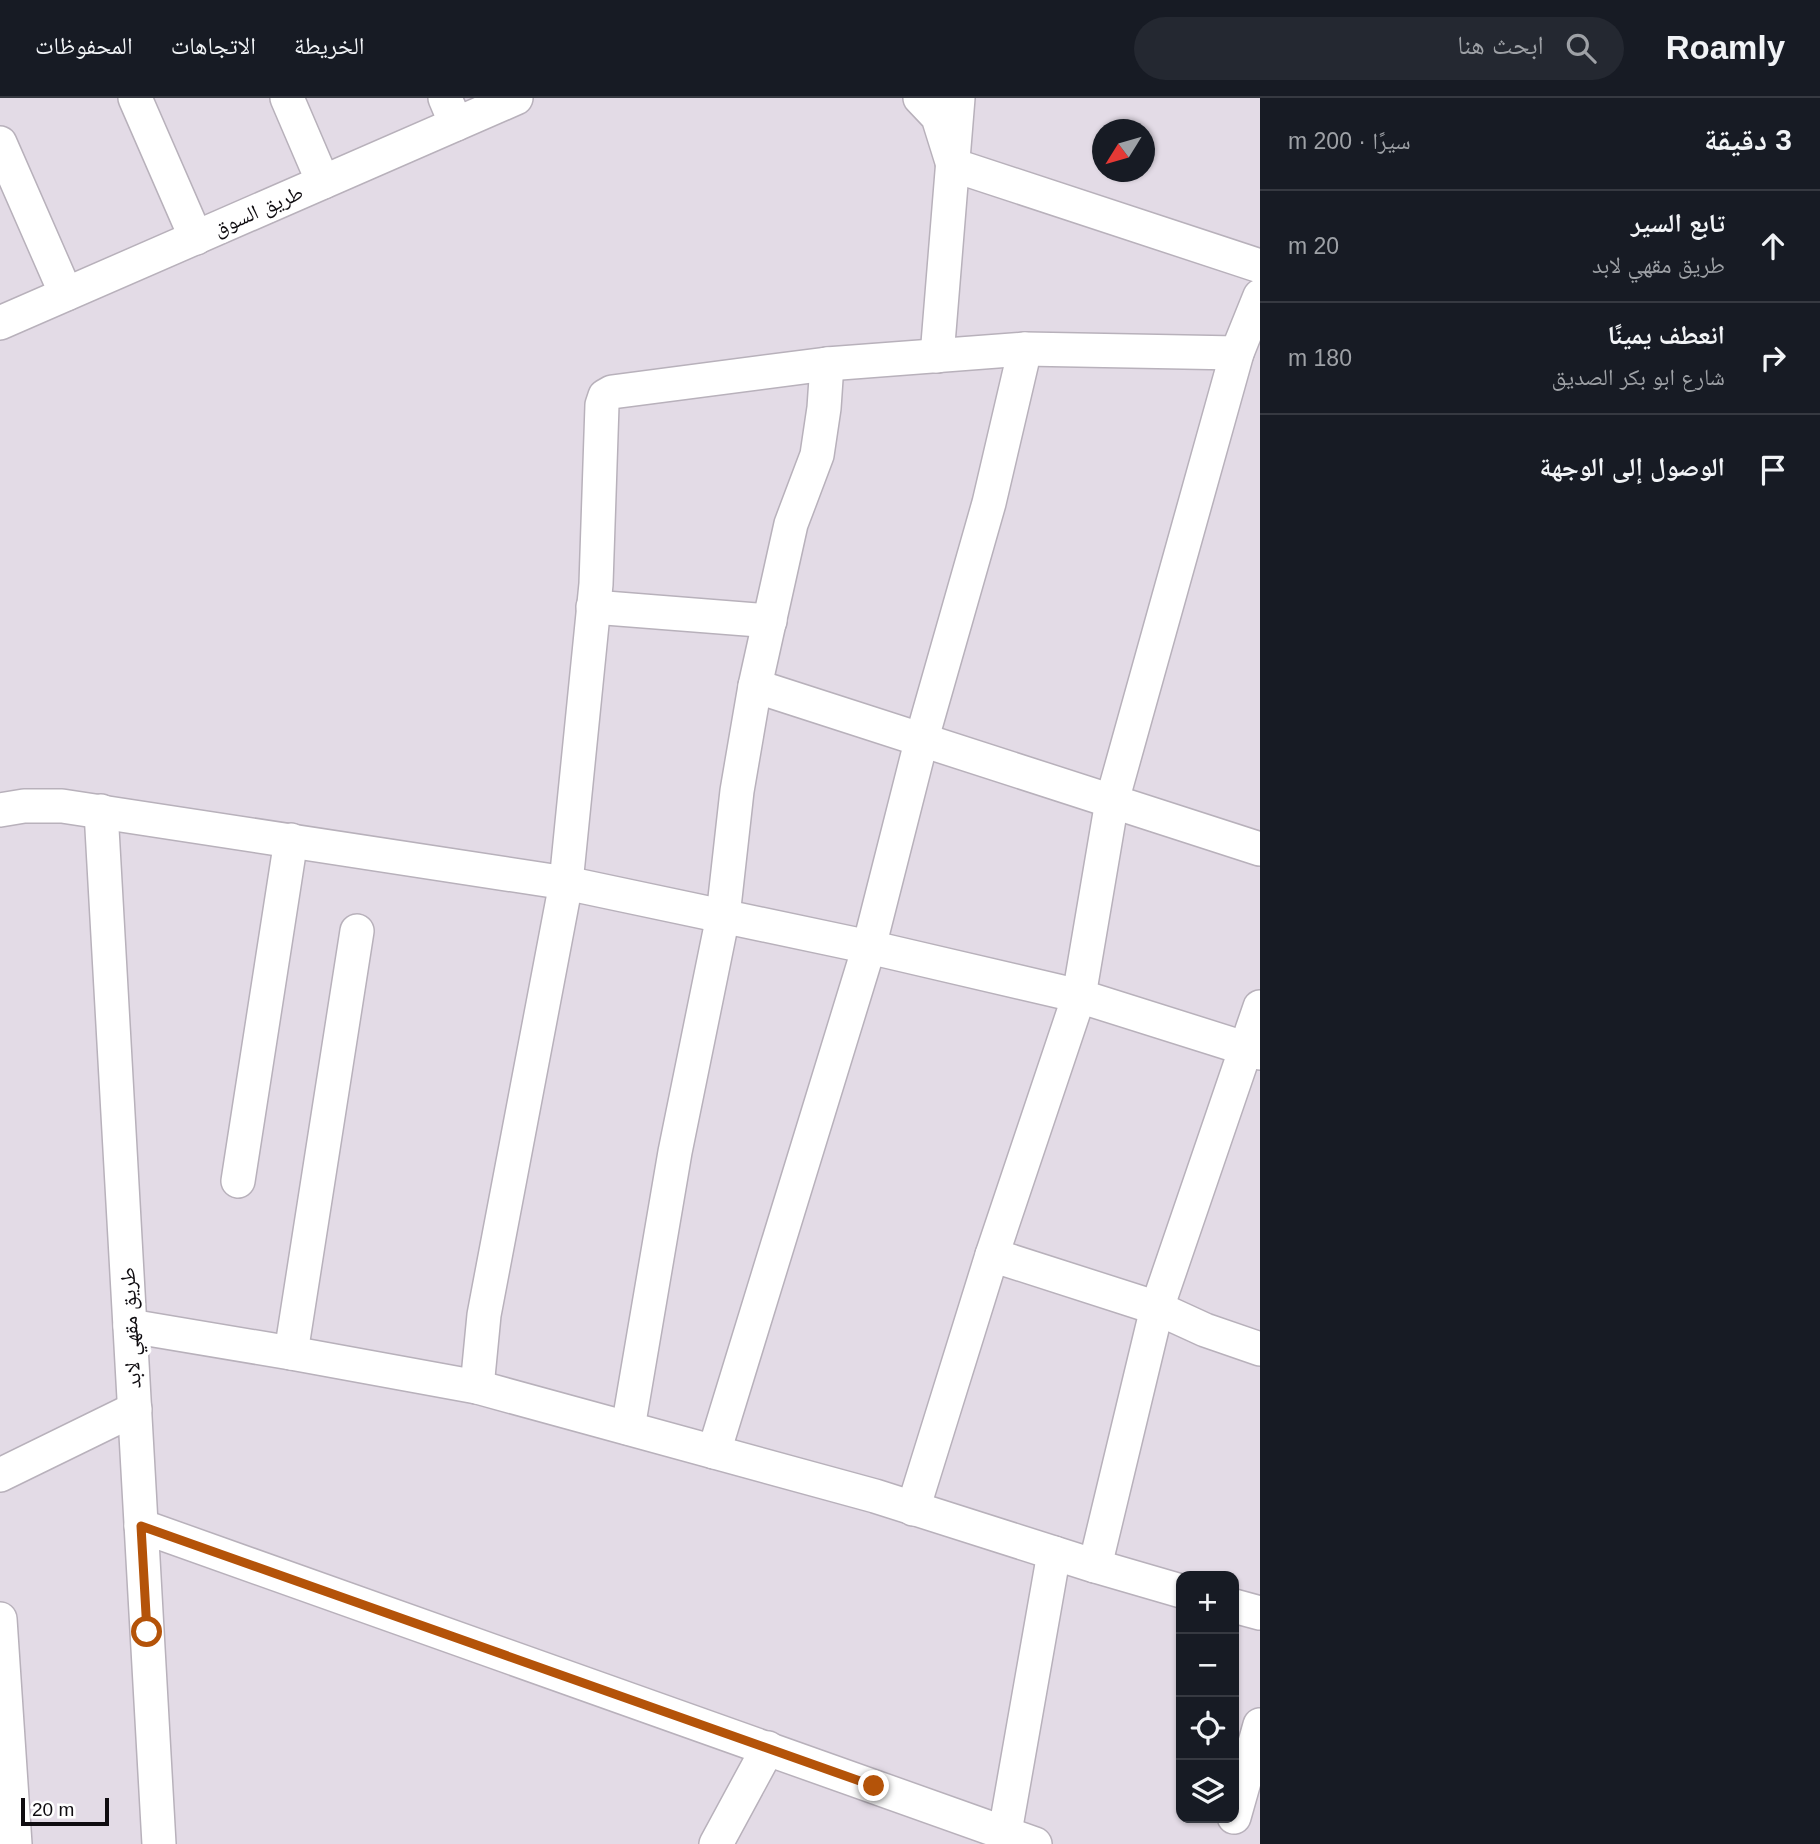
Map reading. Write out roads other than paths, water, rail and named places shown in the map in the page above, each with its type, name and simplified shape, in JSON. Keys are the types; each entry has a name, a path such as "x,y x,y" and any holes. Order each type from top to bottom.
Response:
{"street":[{"path":"135,98 196,238"},
{"path":"287,98 323,182"},
{"name":"طريق السوق","path":"0,323 323,182 451,111 516,98"},
{"path":"920,98 938,117 953,165"},
{"path":"937,356 958,98"},
{"path":"0,143 66,294"},
{"path":"953,165 1260,266"},
{"path":"913,1509 992,1255 1079,996 1111,801 1237,353 1260,296"},
{"path":"714,1452 869,947 922,738 989,502 1025,349"},
{"path":"477,1387 484,1315 566,883 593,607 602,405 605,396 612,392 827,364 1025,349 1237,353"},
{"path":"628,1428 675,1152 723,916 737,791 755,686 791,524 817,455 827,364"},
{"path":"593,607 770,621"},
{"path":"755,686 1260,849"},
{"path":"0,810 24,806 62,806 101,811 566,883 869,947 1079,996 1253,1051"},
{"name":"طريق مقهي لابد","path":"101,811 159,1844"},
{"path":"238,1181 291,840"},
{"path":"291,1353 358,931"},
{"path":"1095,1566 1157,1308 1253,1051 1260,1007"},
{"path":"992,1255 1157,1308 1205,1330 1260,1349"},
{"path":"130,1326 477,1387 913,1509 1176,1590"},
{"path":"0,1475 135,1409"},
{"path":"141,1526 1020,1838 1054,1553"},
{"path":"1239,1607 1260,1613"},
{"path":"0,1619 15,1844"},
{"path":"1239,1799 1260,1725"},
{"path":"716,1844 768,1748"},
{"path":"1225,1844 1232,1823"}]}
